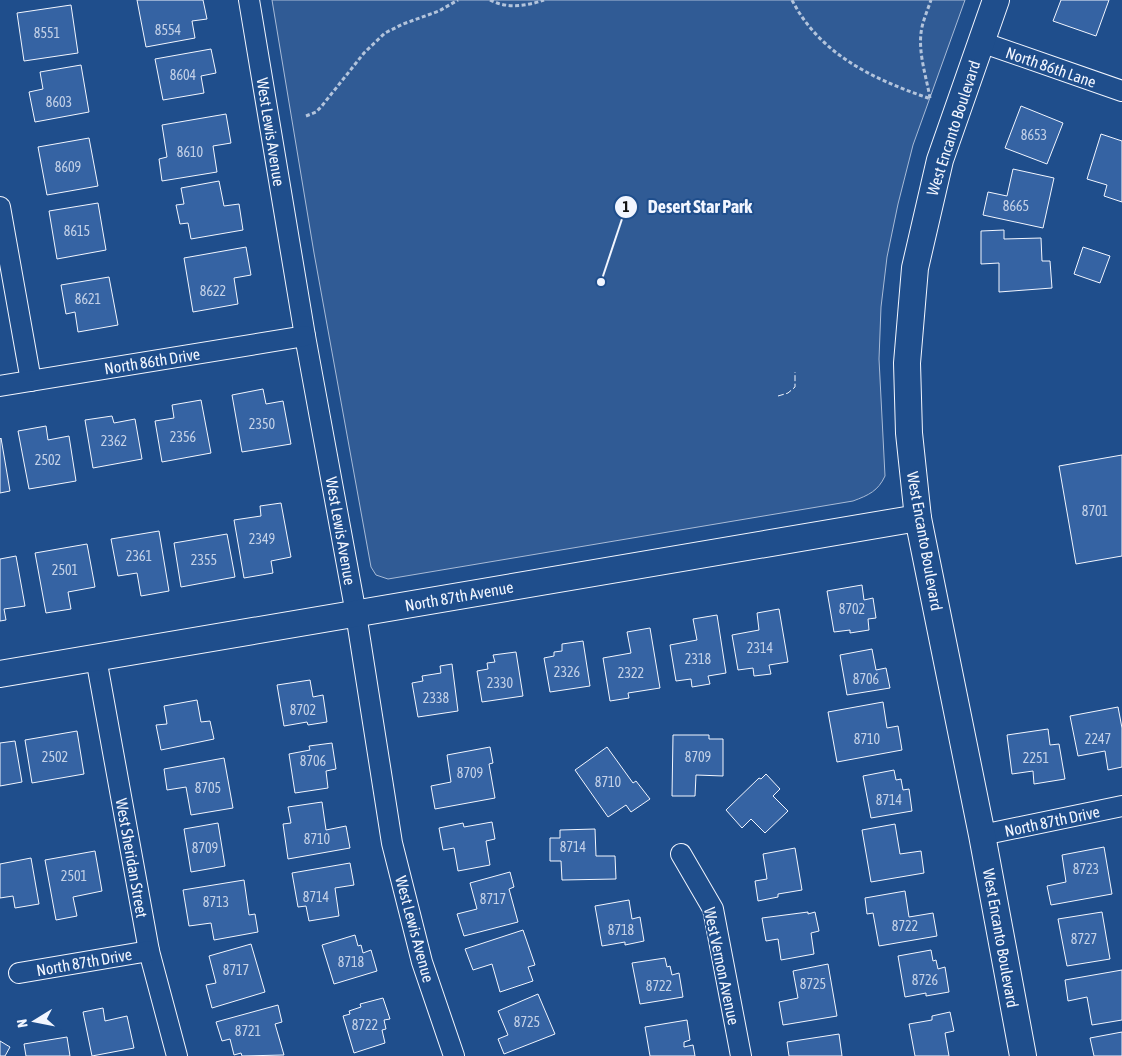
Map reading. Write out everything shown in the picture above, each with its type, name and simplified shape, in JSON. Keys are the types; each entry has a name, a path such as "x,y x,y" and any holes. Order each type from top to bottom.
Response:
{"street":[{"name":"West Lewis Avenue","path":"249,0 305,336 356,614 392,843 422,962 454,1056"},
{"name":"West Encanto Boulevard","path":"996,0 940,160 915,268 907,363 909,433 918,518 982,835 1023,1056"},
{"name":"North 86th Lane","path":"981,42 1122,91"},
{"path":"0,207 31,381"},
{"name":"North 86th Drive","path":"0,386 305,336"},
{"name":"North 87th Avenue","path":"0,674 918,518"},
{"name":"West Sheridan Street","path":"96,658 149,951 178,1056"},
{"name":"North 87th Drive","path":"982,835 1122,806"},
{"name":"West Vernon Avenue","path":"681,854 713,909 741,1056"},
{"name":"North 87th Drive","path":"18,973 149,951"}],"path":[{"path":"306,116 316,112 321,107 364,53 384,33 434,13 458,0"},
{"path":"490,0 515,6 528,5 544,0"},
{"path":"792,0 811,29 857,68 883,82 930,99 921,55 920,38 931,0"}],"shaded area":[{"path":"272,0 965,0 913,145 887,257 881,307 879,359 885,476 876,489 853,501 388,579 376,575 371,567 314,253"}],"building":[{"path":"137,0 203,0 207,19 192,21 195,38 146,47"},
{"path":"1061,0 1109,0 1096,36 1053,21"},
{"path":"71,5 78,53 24,61 17,13"},
{"path":"211,49 216,73 201,76 204,93 163,100 155,59"},
{"path":"81,65 89,112 35,122 29,92 43,89 40,72"},
{"path":"1021,106 1063,123 1047,164 1005,148"},
{"path":"226,114 231,143 213,146 217,172 162,181 159,159 167,157 162,125"},
{"path":"1101,134 1122,141 1122,202 1104,196 1107,185 1087,179"},
{"path":"89,138 98,186 47,195 38,147"},
{"path":"1013,169 1054,178 1043,228 983,215 988,192 1007,196"},
{"path":"219,181 224,206 239,204 243,230 191,239 188,223 180,224 176,205 184,204 181,188"},
{"path":"98,203 106,250 57,259 49,211"},
{"path":"1004,230 1004,239 1041,238 1042,261 1050,261 1052,288 999,292 999,263 981,264 981,231"},
{"path":"246,247 251,275 234,278 238,304 193,312 184,258"},
{"path":"1083,247 1110,256 1100,283 1074,274"},
{"path":"109,277 118,325 78,332 75,312 66,314 61,285"},
{"path":"263,389 266,404 283,401 291,444 242,452 232,395"},
{"path":"201,400 211,453 162,462 155,421 174,418 172,405"},
{"path":"112,416 114,423 135,419 142,459 93,468 85,420"},
{"path":"46,426 48,440 69,436 76,481 29,489 18,431"},
{"path":"0,439 10,491 0,493"},
{"path":"1122,455 1122,556 1076,564 1059,466"},
{"path":"281,503 291,557 271,561 273,573 244,578 234,520 261,516 260,506"},
{"path":"159,531 169,591 141,596 137,573 118,576 111,539"},
{"path":"227,534 235,577 181,587 174,543"},
{"path":"87,544 95,587 68,592 71,609 46,613 35,553"},
{"path":"16,556 25,606 4,609 6,620 0,621 0,559"},
{"path":"862,585 864,600 873,598 876,618 868,619 869,630 850,633 850,630 834,632 827,591"},
{"path":"779,609 788,662 769,665 771,674 754,676 753,668 738,670 732,635 759,630 757,613"},
{"path":"717,615 726,673 708,676 710,684 692,687 691,679 676,681 670,645 697,640 693,619"},
{"path":"650,628 660,688 628,693 629,698 610,701 603,658 631,653 627,632"},
{"path":"583,641 590,686 550,692 544,658 554,656 554,652 562,651 562,644"},
{"path":"872,649 876,670 886,668 890,688 847,695 840,655"},
{"path":"516,652 523,696 482,702 477,671 488,669 487,663 495,662 493,655"},
{"path":"452,664 458,711 418,717 412,683 423,681 422,676 441,673 440,666"},
{"path":"310,680 313,697 323,695 327,722 308,725 307,722 284,726 277,685"},
{"path":"197,700 201,722 210,721 214,739 161,750 156,725 167,724 164,706"},
{"path":"883,702 887,728 898,726 902,750 837,762 828,712"},
{"path":"1118,707 1122,728 1122,767 1108,770 1105,751 1078,756 1070,716"},
{"path":"1048,729 1050,745 1059,744 1065,779 1034,784 1033,771 1012,774 1007,735"},
{"path":"77,731 84,774 32,783 25,740"},
{"path":"673,735 709,735 709,739 723,739 723,776 696,775 695,796 672,796"},
{"path":"15,741 22,782 0,786 0,743"},
{"path":"332,743 336,769 326,771 328,788 295,793 289,754 310,750 309,746"},
{"path":"490,747 493,763 489,764 495,798 435,809 431,786 451,782 447,755"},
{"path":"607,747 633,783 636,781 650,799 631,812 626,805 608,817 575,770"},
{"path":"224,758 233,808 191,815 186,787 167,790 164,769"},
{"path":"894,770 896,780 901,779 903,790 909,789 912,811 871,818 863,776"},
{"path":"766,774 780,789 773,796 788,811 765,833 751,819 742,828 726,810 759,778 761,779"},
{"path":"322,802 326,830 346,826 350,848 288,859 283,824 291,823 288,807"},
{"path":"492,822 495,839 486,841 490,865 458,871 454,848 443,850 439,828 463,823 464,827"},
{"path":"218,823 225,866 191,872 184,829"},
{"path":"895,824 900,854 921,851 924,873 871,882 862,830"},
{"path":"595,829 596,856 615,856 616,879 562,880 561,861 550,861 550,838 560,838 560,830"},
{"path":"1104,847 1112,894 1051,905 1047,886 1066,882 1062,855"},
{"path":"795,848 802,890 778,894 778,897 758,901 755,881 767,879 763,854"},
{"path":"95,851 102,891 73,897 77,916 56,920 45,860"},
{"path":"31,858 39,904 15,908 13,896 0,898 0,864"},
{"path":"350,863 354,885 335,888 339,916 309,921 306,906 298,907 292,873"},
{"path":"510,872 514,887 509,889 518,922 464,936 457,914 477,909 470,883"},
{"path":"244,880 249,915 255,914 258,932 214,940 211,923 189,926 183,890"},
{"path":"905,891 909,917 933,913 937,936 879,946 873,913 867,914 865,898"},
{"path":"629,900 632,919 640,917 644,941 625,945 625,942 602,946 595,906"},
{"path":"808,912 808,914 815,912 819,931 811,933 814,954 781,960 778,939 766,941 762,918"},
{"path":"1102,912 1110,959 1067,966 1058,919"},
{"path":"523,930 535,965 528,967 533,981 500,992 492,964 473,970 465,949"},
{"path":"355,935 358,946 361,945 363,953 371,950 377,971 334,984 322,945"},
{"path":"251,944 265,992 212,1008 206,985 216,983 209,956"},
{"path":"931,950 933,961 936,960 938,969 945,967 949,992 926,996 926,993 905,997 898,956"},
{"path":"665,958 667,967 670,966 672,975 679,973 683,997 640,1004 632,963"},
{"path":"828,964 837,1016 783,1025 779,1002 798,998 793,971"},
{"path":"1122,970 1122,1020 1092,1025 1087,997 1068,1001 1065,980"},
{"path":"538,994 555,1034 504,1054 498,1039 508,1035 498,1011"},
{"path":"383,998 390,1019 384,1020 386,1029 382,1030 385,1043 354,1053 343,1016 350,1014 349,1011 361,1007 360,1004"},
{"path":"278,1005 282,1022 275,1024 284,1055 242,1056 241,1053 234,1055 230,1039 222,1041 216,1022"},
{"path":"103,1008 105,1021 127,1016 134,1048 92,1056 83,1012"},
{"path":"950,1012 954,1031 945,1033 949,1056 915,1056 909,1024 932,1020 932,1016"},
{"path":"687,1020 690,1040 684,1042 684,1047 693,1045 695,1056 650,1056 645,1027"},
{"path":"1122,1032 1122,1056 1094,1056 1090,1038"},
{"path":"839,1034 842,1056 789,1056 787,1042"},
{"path":"67,1037 70,1056 26,1056 24,1044"},
{"path":"0,1041 10,1047 5,1056 0,1056"}],"fence":[{"path":"778,396 788,393 795,387 795,372"}],"place":[{"name":"Desert Star Park","path":"601,282"}]}
